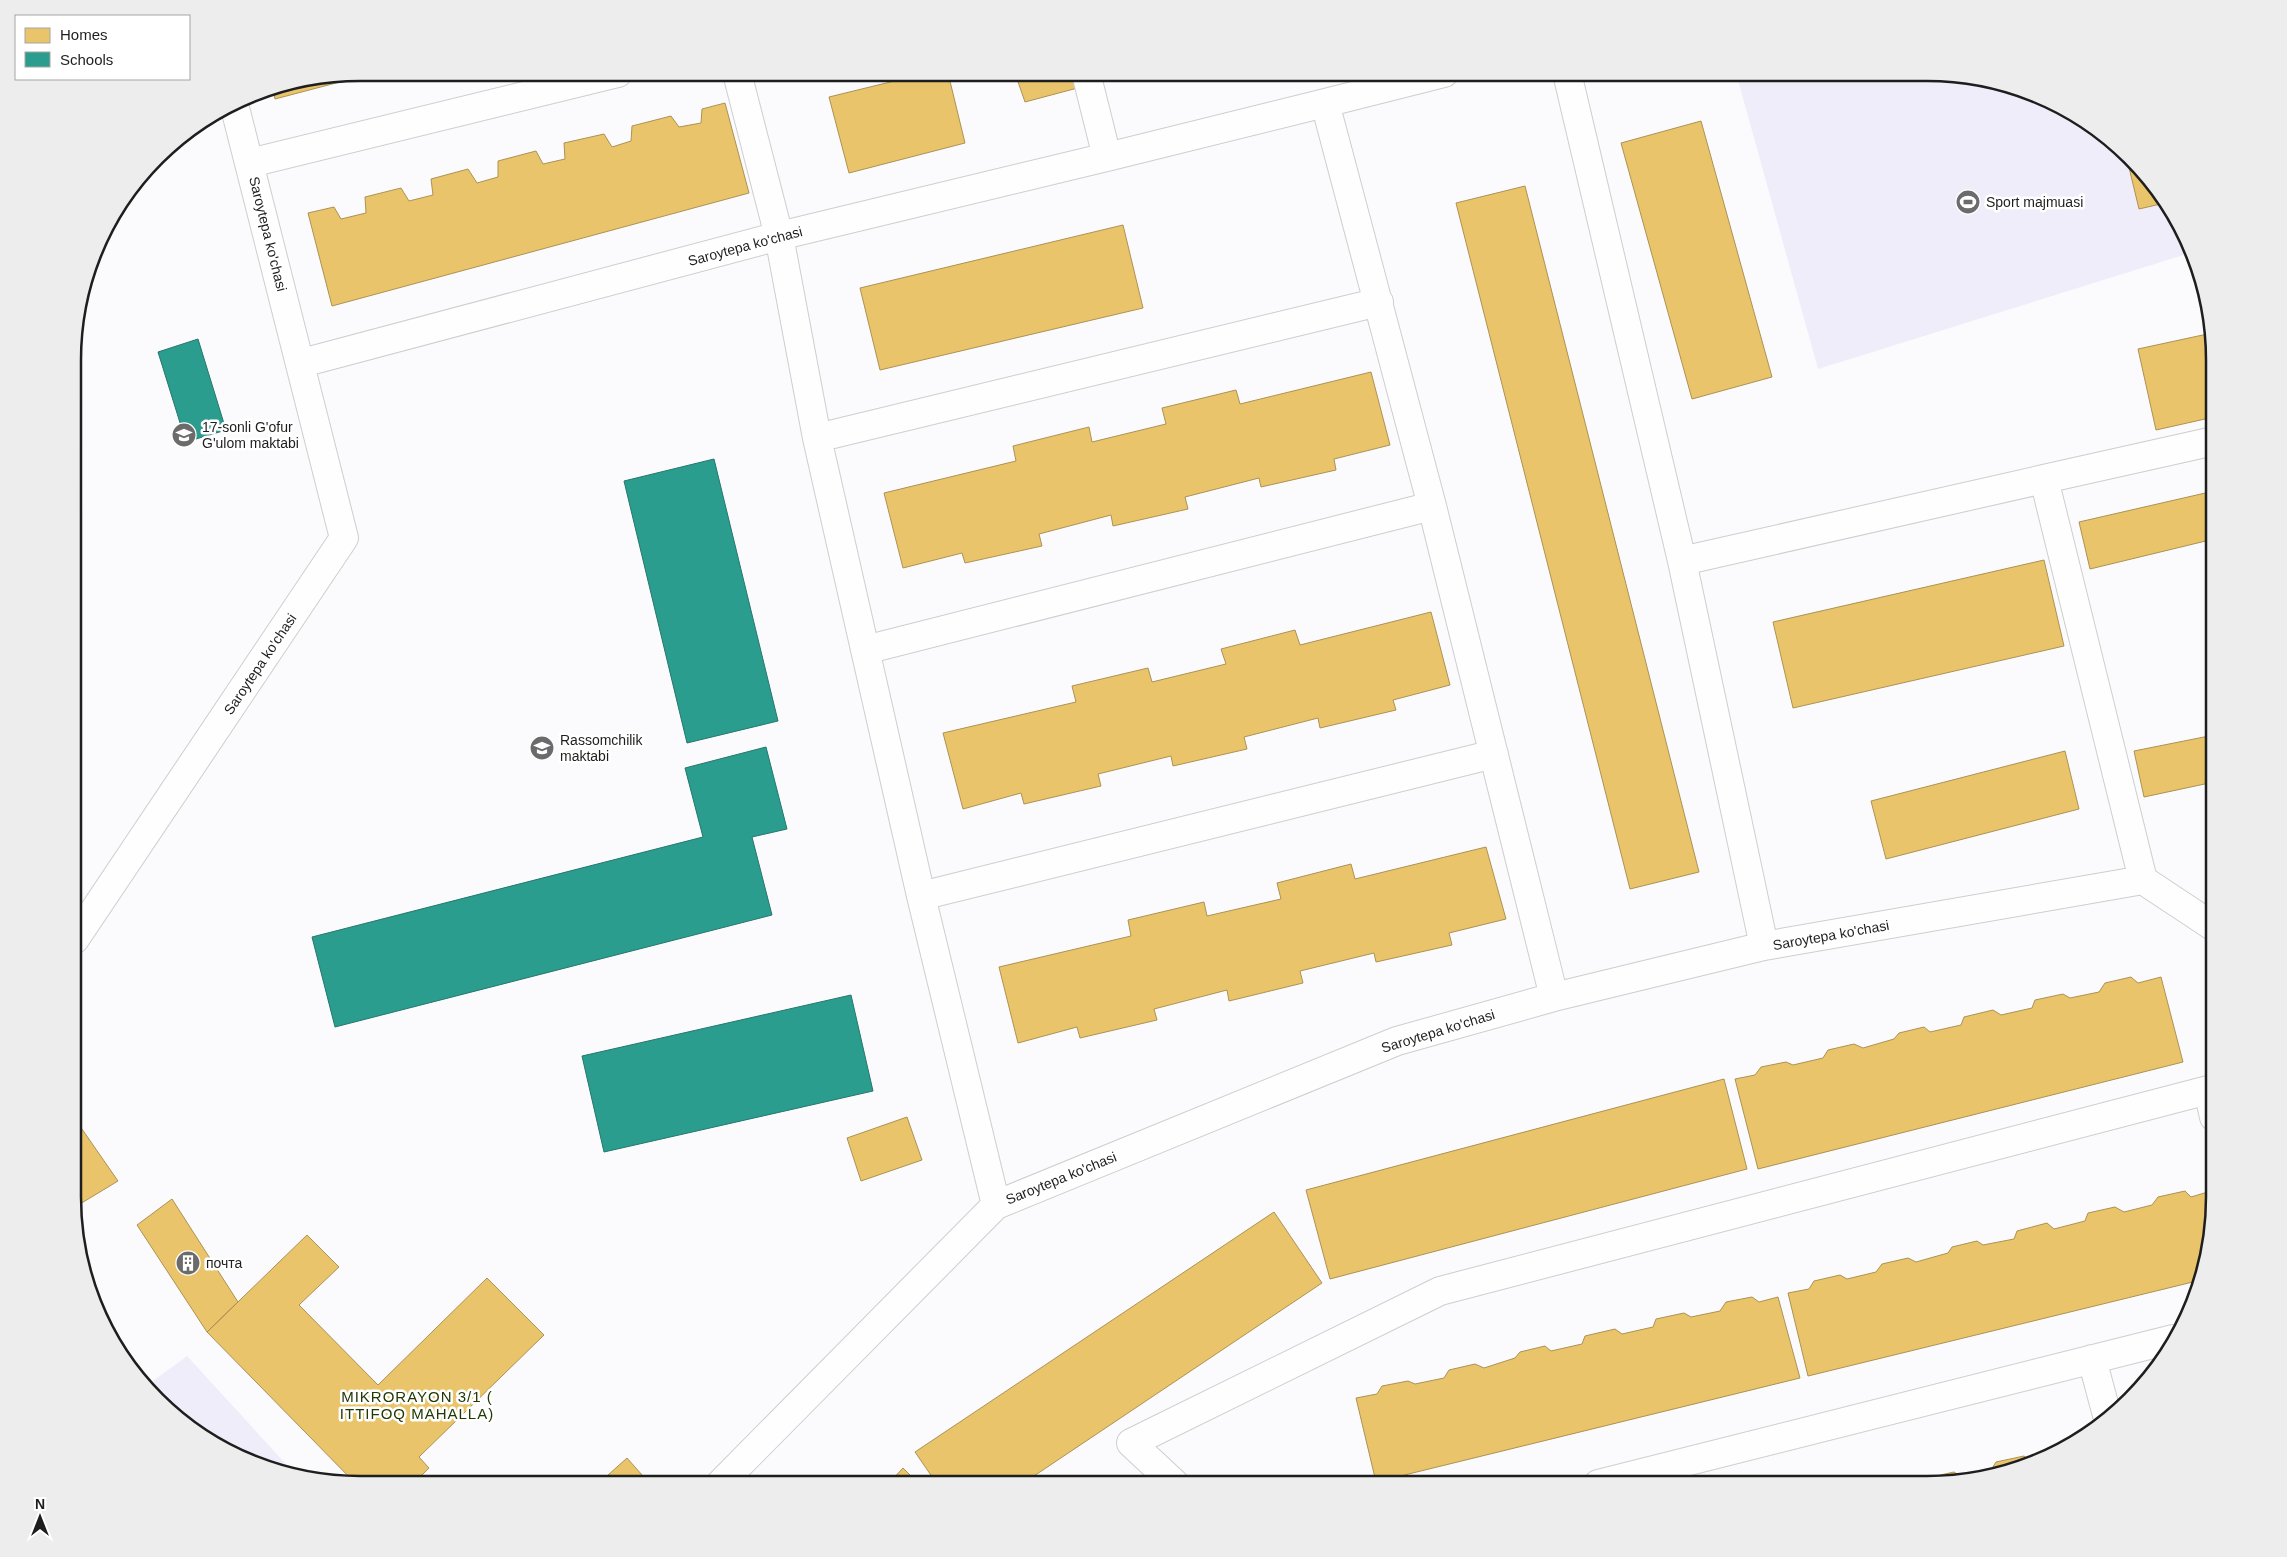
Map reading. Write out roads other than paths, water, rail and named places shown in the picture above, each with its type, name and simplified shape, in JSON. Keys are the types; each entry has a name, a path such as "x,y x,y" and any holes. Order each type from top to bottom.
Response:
{"lane":[{"path":"250,163 585,81"},
{"path":"739,81 779,236 817,438 921,896 996,1205"},
{"path":"1088,81 1107,157"},
{"name":"Saroytepa ko'chasi","path":"302,363 779,236 1412,81"},
{"path":"1569,81 1682,561 1764,946"},
{"path":"1325,103 1432,506 1554,997"},
{"name":"Saroytepa ko'chasi","path":"81,930 344,538 302,363 236,111"},
{"path":"817,438 1378,302"},
{"path":"1682,561 2206,443"},
{"path":"2044,479 2142,880 2206,922"},
{"path":"865,650 1432,506"},
{"path":"921,896 1494,754"},
{"name":"Saroytepa ko'chasi","path":"728,1476 996,1205 1397,1041 1554,997 1764,946 2142,880"},
{"path":"1166,1476 1131,1443 1440,1291 2206,1091"},
{"path":"1630,1476 2165,1341"},
{"path":"2092,1359 2106,1411"}],"place":[{"name":"Sport majmuasi","path":"1968,202"},
{"name":"17-sonli G'ofur G'ulom maktabi","path":"184,435"},
{"name":"Rassomchilik maktabi","path":"542,748"},
{"name":"почта","path":"188,1263"}],"district":[{"name":"MIKRORAYON 3/1 ( ITTIFOQ MAHALLA)","path":"417,1406"}]}
